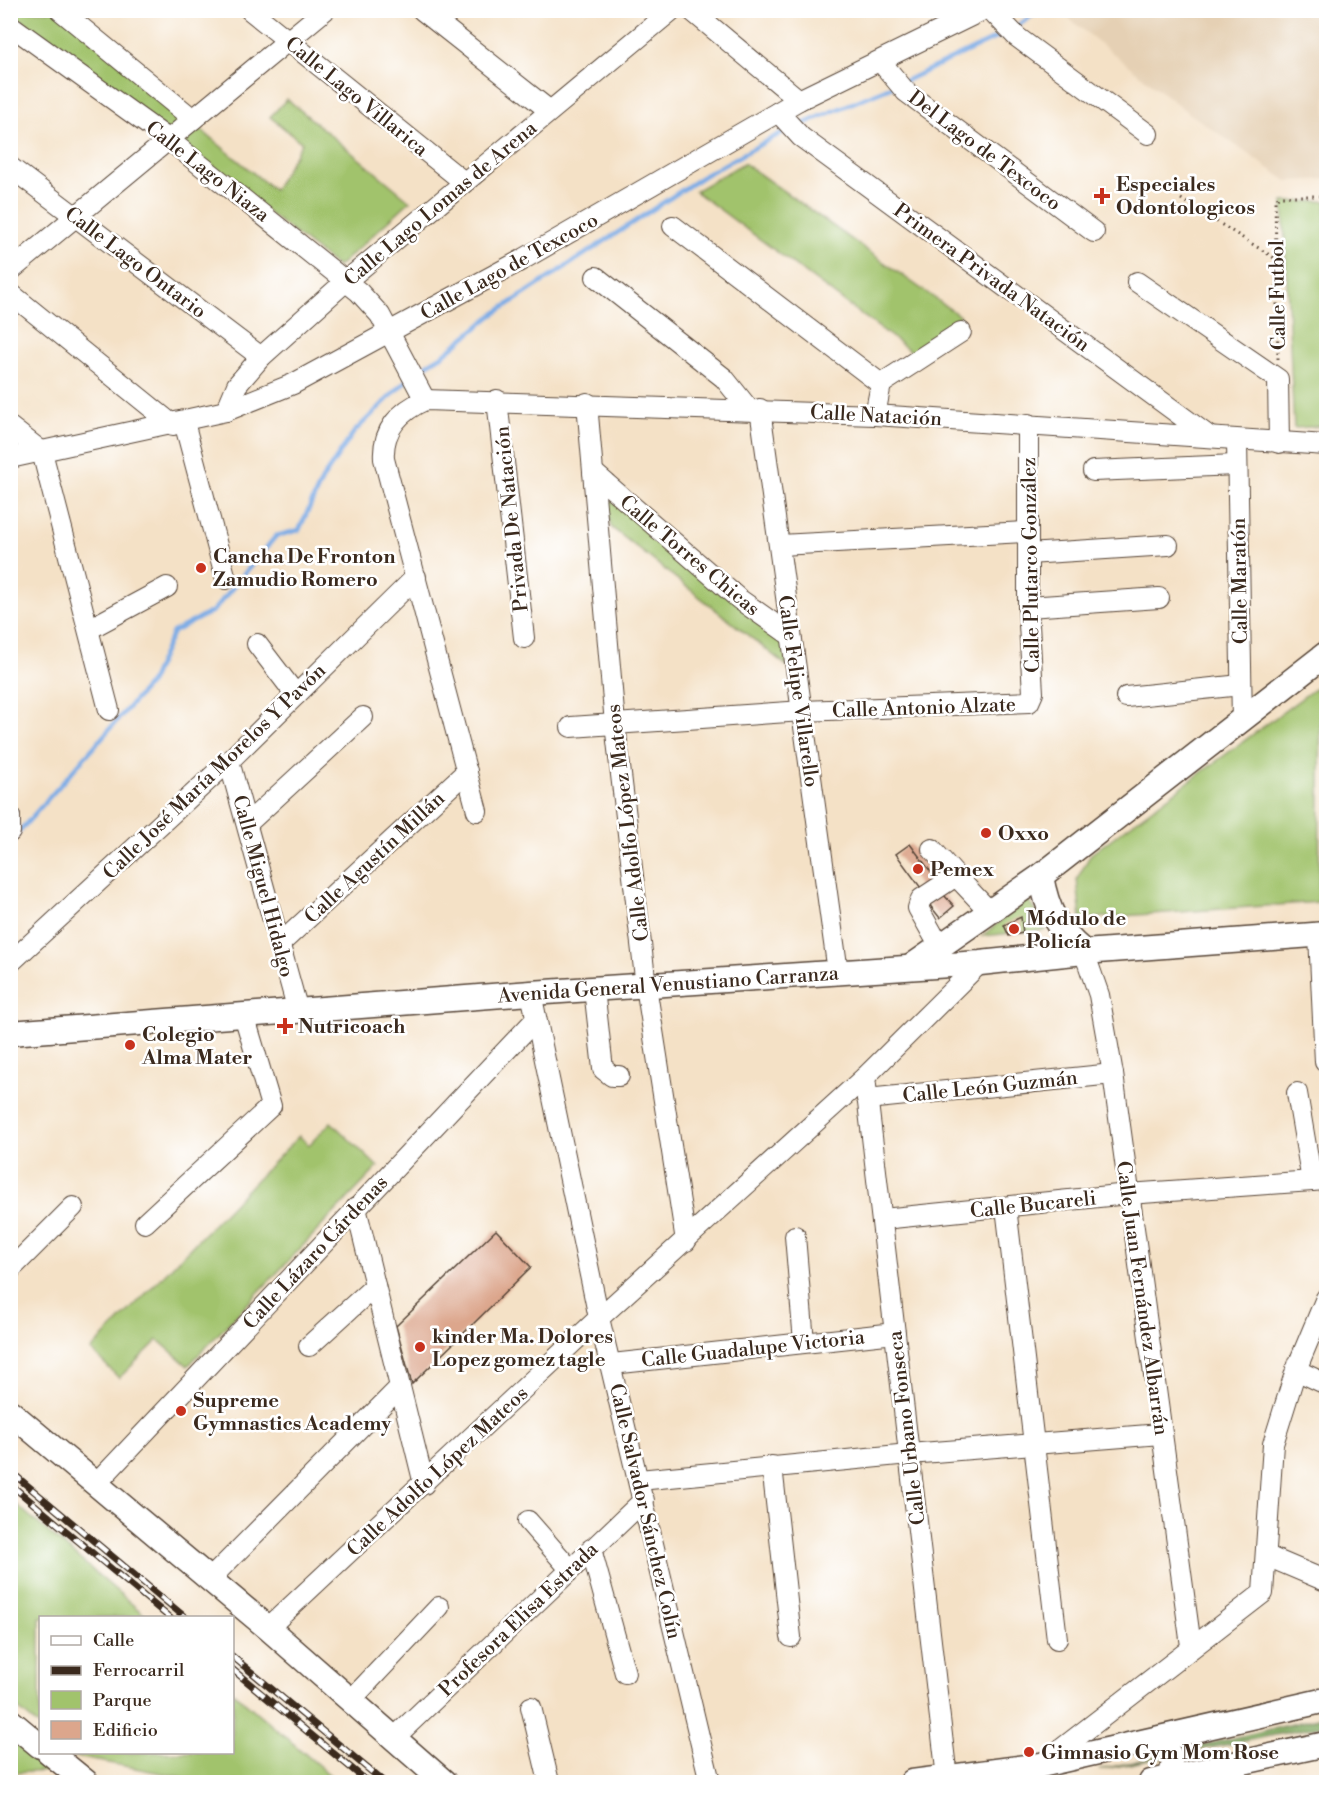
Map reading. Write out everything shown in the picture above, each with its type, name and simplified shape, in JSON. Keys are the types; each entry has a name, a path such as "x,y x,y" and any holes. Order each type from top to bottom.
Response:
{"main road":[{"path":"912,966 1041,876 1326,654"},
{"path":"1041,876 1050,915 1069,940 1084,952"},
{"name":"Avenida General Venustiano Carranza","path":"10,1034 531,993 980,963 1084,952 1323,934"},
{"path":"10,1412 268,1628 444,1782"},
{"path":"912,1782 1041,1765 1326,1700"},
{"path":"10,1721 39,1745"},
{"path":"1160,1781 1326,1744"},
{"path":"51,1754 80,1782"}],"street":[{"path":"60,10 193,119"},
{"name":"Calle Lago Villarica","path":"250,10 464,182"},
{"path":"13,266 324,10"},
{"path":"422,10 550,111"},
{"name":"Calle Lago Lomas de Arena","path":"226,411 237,385 261,357 346,281 672,10"},
{"path":"691,10 799,100"},
{"path":"990,12 1015,35 1148,134"},
{"name":"Calle Lago de Texcoco","path":"10,458 226,411 293,384 786,122 799,100 892,76 990,12"},
{"name":"Calle Lago Niaza","path":"10,25 168,139 346,281 370,303 421,392"},
{"name":"Del Lago de Texcoco","path":"892,76 1094,232"},
{"name":"Primera Privada Natación","path":"786,122 1210,437"},
{"name":"Calle Lago Ontario","path":"10,167 261,357"},
{"path":"673,226 881,384"},
{"path":"596,277 724,378 754,409"},
{"path":"1137,282 1278,379"},
{"path":"10,293 179,423 226,579"},
{"path":"875,415 881,384 960,332"},
{"name":"Calle Futbol","path":"1278,379 1279,443"},
{"path":"421,392 408,409 394,421 383,448 477,811"},
{"name":"Calle Natación","path":"421,392 497,400 875,415 1210,437 1237,441 1326,445"},
{"name":"Privada De Natación","path":"497,400 524,638"},
{"name":"Calle Adolfo López Mateos","path":"586,403 615,724 646,986 686,1241"},
{"name":"Calle Felipe Villarello","path":"754,409 780,545 790,635 803,711 838,972"},
{"name":"Calle Plutarco González","path":"1027,703 1033,693 1028,607 1028,424"},
{"path":"10,427 42,452 109,710"},
{"name":"Calle Maratón","path":"1237,441 1242,721"},
{"path":"1093,471 1236,465"},
{"name":"Calle Torres Chicas","path":"593,472 738,599 790,635"},
{"path":"780,545 1027,532"},
{"path":"1028,554 1168,545"},
{"name":"Calle José María Morelos Y Pavón","path":"10,963 229,761 416,577"},
{"path":"89,629 167,587"},
{"path":"1028,607 1159,598"},
{"path":"257,644 296,695"},
{"path":"1126,697 1241,685"},
{"name":"Calle Antonio Alzate","path":"571,727 803,711 1027,703"},
{"path":"248,823 363,717"},
{"name":"Calle Miguel Hidalgo","path":"229,761 248,823 298,1011"},
{"name":"Calle Agustín Millán","path":"281,943 467,771"},
{"path":"10,816 10,832"},
{"path":"932,849 990,912"},
{"path":"940,947 918,905 921,899 956,876"},
{"path":"1323,934 1325,1062"},
{"name":"Calle Juan Fernández Albarrán","path":"1084,952 1100,995 1113,1074 1191,1646"},
{"name":"Calle Adolfo López Mateos","path":"268,1628 599,1318 865,1077 980,963"},
{"path":"594,989 603,1068 612,1076 619,1076"},
{"name":"Calle Salvador Sánchez Colín","path":"531,993 599,1318 612,1364 710,1782"},
{"path":"145,1223 271,1106 244,1015"},
{"name":"Calle Lázaro Cárdenas","path":"95,1485 535,1020"},
{"name":"Calle León Guzmán","path":"867,1099 1113,1074"},
{"name":"Calle Urbano Fonseca","path":"865,1077 947,1778"},
{"path":"1297,1093 1319,1180"},
{"name":"Calle Bucareli","path":"883,1219 1128,1194 1319,1180"},
{"path":"10,1270 73,1207"},
{"path":"1006,1207 1057,1639"},
{"path":"356,1208 424,1484"},
{"path":"795,1236 804,1342"},
{"path":"309,1346 375,1286"},
{"path":"1041,1765 1191,1646 1262,1594 1267,1556 1273,1444 1296,1370 1326,1298"},
{"name":"Calle Guadalupe Victoria","path":"612,1364 895,1333"},
{"path":"1296,1370 1326,1384"},
{"path":"209,1580 399,1389"},
{"path":"639,1480 909,1454 1161,1434"},
{"path":"772,1467 791,1637"},
{"name":"Profesora Elisa Estrada","path":"394,1738 644,1500"},
{"path":"528,1521 570,1569"},
{"path":"591,1549 625,1673"},
{"path":"1267,1556 1326,1581"},
{"path":"351,1700 439,1607"},
{"path":"531,1707 549,1782"},
{"path":"1160,1781 1173,1757 1163,1739"}],"path":[{"name":"Calle Futbol","path":"1278,379 1277,198 1326,196"},
{"path":"1181,199 1276,259"}],"shaded area":[{"path":"1068,10 1326,11 1326,179 1287,181 1186,111 1063,14"}],"green space":[{"path":"10,11 57,11 274,190 302,143 270,117 287,99 410,201 338,267"},
{"path":"744,163 961,317 916,355 695,191"},
{"path":"1326,201 1326,426 1294,428 1283,202"},
{"path":"605,495 783,640 787,666 611,527"},
{"path":"1321,684 1319,902 1081,919 1077,879 1091,854"},
{"path":"1028,899 1046,930 982,936"},
{"path":"331,1122 378,1167 188,1366 158,1340 119,1378 91,1350 299,1136 309,1145"},
{"path":"11,1500 146,1616 39,1616 39,1726 11,1703"},
{"path":"234,1693 338,1782 208,1782 77,1757 72,1754 234,1754"},
{"path":"1326,1716 1326,1725 1099,1770"},
{"path":"11,1739 50,1771 11,1773"},
{"path":"1326,1774 1326,1782 1276,1782"}],"building":[{"name":"Pemex","path":"910,844 940,884 926,895 896,854"},
{"name":"Pemex","path":"942,893 954,906 940,918 928,903"},
{"name":"Módulo de Policía","path":"1021,917 1023,933 1009,936 1004,925"},
{"path":"496,1230 531,1267 412,1384 396,1326"}],"waterway":[{"path":"1016,27 1040,10"},
{"path":"903,82 1006,33"},
{"path":"798,126 895,85"},
{"path":"415,372 443,355 491,316 705,175 787,130"},
{"path":"10,842 150,683 173,632 213,611 276,536 299,530 323,478 354,432 407,380"}],"railway":[{"path":"10,1471 184,1616"},
{"path":"10,1484 168,1616"},
{"path":"234,1658 384,1782"},
{"path":"234,1671 368,1782"}],"place":[{"name":"Especiales Odontologicos","path":"1102,196"},
{"name":"Cancha De Fronton Zamudio Romero","path":"201,568"},
{"name":"Oxxo","path":"986,833"},
{"name":"Pemex","path":"918,869"},
{"name":"Módulo de Policía","path":"1014,929"},
{"name":"Nutricoach","path":"285,1026"},
{"name":"Colegio Alma Mater","path":"130,1045"},
{"name":"kinder Ma. Dolores Lopez gomez tagle","path":"420,1347"},
{"name":"Supreme Gymnastics Academy","path":"181,1411"},
{"name":"Gimnasio Gym Mom Rose","path":"1029,1752"}]}
